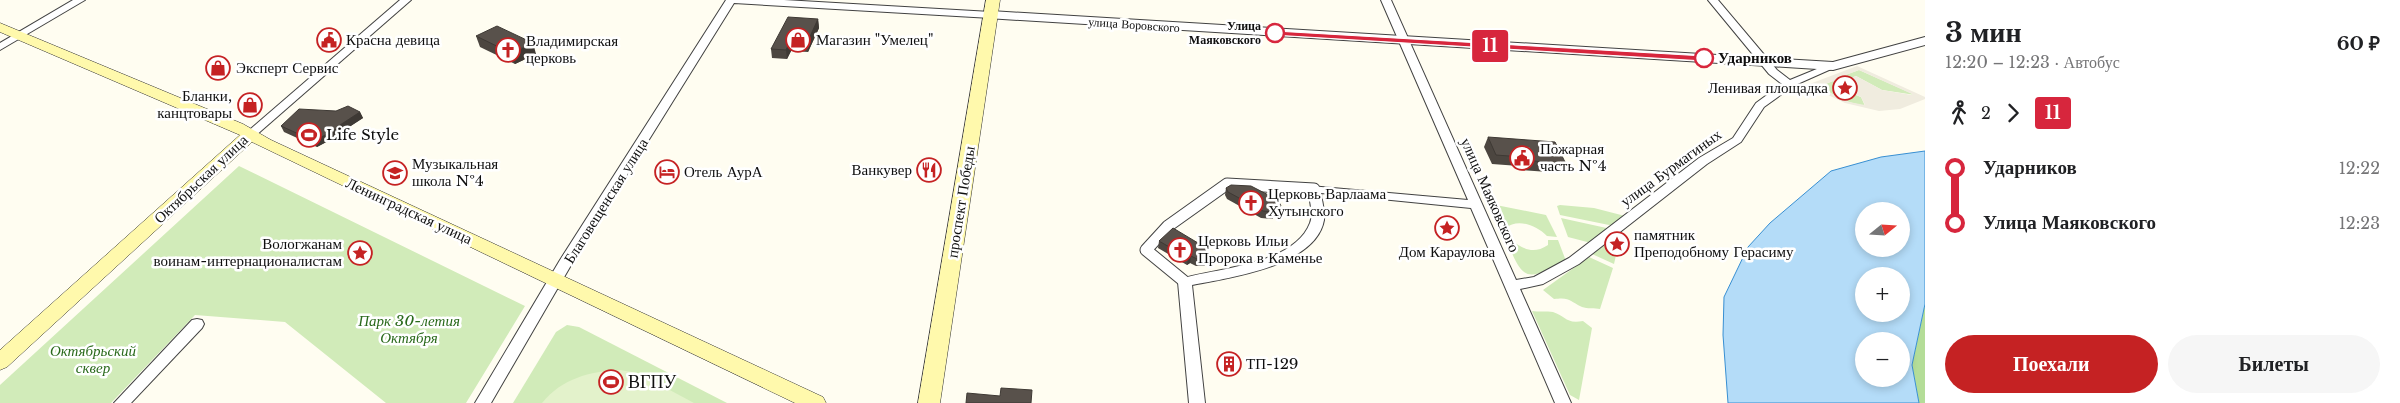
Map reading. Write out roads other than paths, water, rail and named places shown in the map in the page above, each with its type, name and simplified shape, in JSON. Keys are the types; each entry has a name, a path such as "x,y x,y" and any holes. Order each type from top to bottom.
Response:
{"main road":[{"name":"проспект Победы","path":"929,403 992,8"},
{"name":"Ленинградская улица","path":"0,27 182,103 250,134 815,403"},
{"name":"Октябрьская улица","path":"0,362 250,134"}],"street":[{"path":"0,47 80,0"},
{"name":"Октябрьская улица","path":"250,134 406,0"},
{"name":"Благовещенская улица","path":"482,403 557,281 567,260 731,0"},
{"name":"улица Воровского","path":"735,0 992,8 1404,41 1832,66"},
{"name":"улица Маяковского","path":"1386,0 1563,403"},
{"path":"1713,0 1767,62 1773,72 1789,84"},
{"name":"улица Бурмагиных","path":"1512,286 1538,281 1574,261 1703,161 1737,140 1760,105 1789,84 1832,66 1925,42"},
{"path":"1198,403 1185,282 1146,250 1168,226 1227,184 1314,189 1477,205"},
{"path":"1185,282 1269,263 1285,256 1312,233 1316,226 1318,218 1314,189"},
{"path":"122,403 197,324"}],"water":[{"path":"1925,151 1925,304 1912,365 1919,403 1728,403 1723,335 1724,297 1748,247 1770,223 1831,171 1881,157"}],"place":[{"name":"Улица Маяковского","path":"1275,33"},
{"name":"Красна девица","path":"329,40"},
{"name":"Магазин \"Умелец\"","path":"798,40"},
{"name":"Владимирская церковь","path":"508,50"},
{"name":"Ударников","path":"1704,58"},
{"name":"Эксперт Сервис","path":"218,68"},
{"name":"Ленивая площадка","path":"1845,88"},
{"name":"Бланки, канцтовары","path":"250,105"},
{"name":"Life Style","path":"309,135"},
{"name":"Пожарная часть №4","path":"1522,158"},
{"name":"Ванкувер","path":"929,170"},
{"name":"Отель АурА","path":"667,172"},
{"name":"Музыкальная школа №4","path":"395,173"},
{"name":"Церковь Варлаама Хутынского","path":"1251,203"},
{"name":"Дом Караулова","path":"1447,228"},
{"name":"памятник Преподобному Герасиму","path":"1617,244"},
{"name":"Церковь Ильи Пророка в Каменье","path":"1180,250"},
{"name":"Вологжанам воинам-интернационалистам","path":"360,253"},
{"name":"ТП-129","path":"1229,364"},
{"name":"ВГПУ","path":"611,382"}],"park label":[{"name":"Парк 30-летия Октября","path":"409,330"},
{"name":"Октябрьский сквер","path":"93,360"}]}
